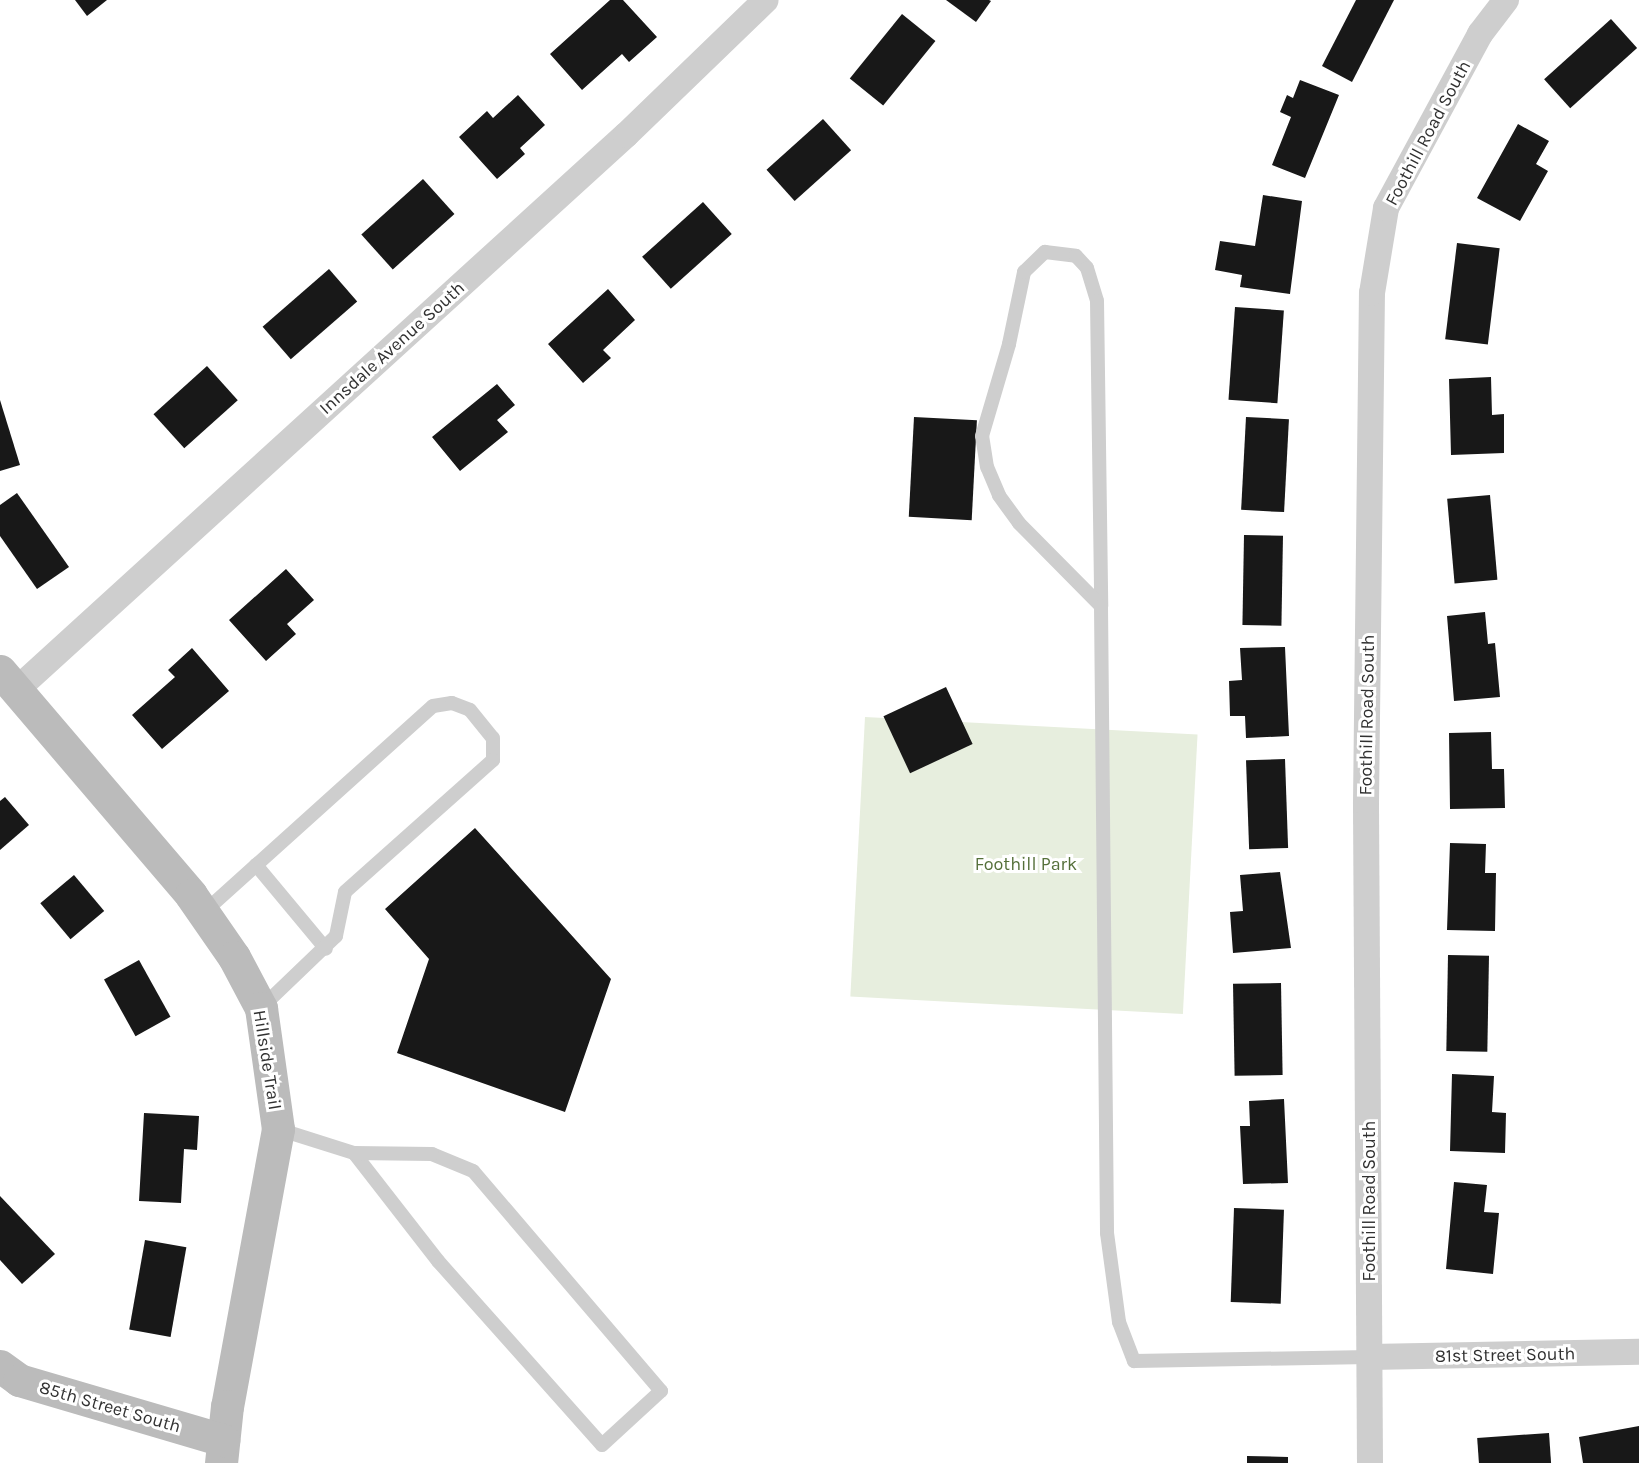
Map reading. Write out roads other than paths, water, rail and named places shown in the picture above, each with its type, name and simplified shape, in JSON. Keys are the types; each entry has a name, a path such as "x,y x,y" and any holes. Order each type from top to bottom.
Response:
{"street":[{"name":"Innsdale Avenue South","path":"7,681 626,135 766,0"},
{"name":"Foothill Road South","path":"1370,1463 1366,803 1372,293 1386,208 1480,34 1506,0"},
{"name":"Hillside Trail","path":"7,681 203,913 261,1008 278,1129 222,1452"},
{"name":"81st Street South","path":"1370,1357 1639,1352"},
{"name":"85th Street South","path":"0,1366 19,1380 222,1452"}],"lane":[{"path":"1101,606 1019,523 999,495 987,467 982,436 1009,344 1024,272 1045,252 1076,256 1087,268 1097,301 1101,606 1107,1233 1119,1322 1134,1361 1370,1357"},
{"path":"203,913 433,706 452,703 470,711 493,738 493,760 345,892 336,936 326,949 261,1008"},
{"path":"256,865 326,949"},
{"path":"278,1129 354,1153 432,1154 473,1171 661,1390 602,1445 438,1261 354,1153"}],"park label":[{"name":"Foothill Park","path":"1026,864"}]}
